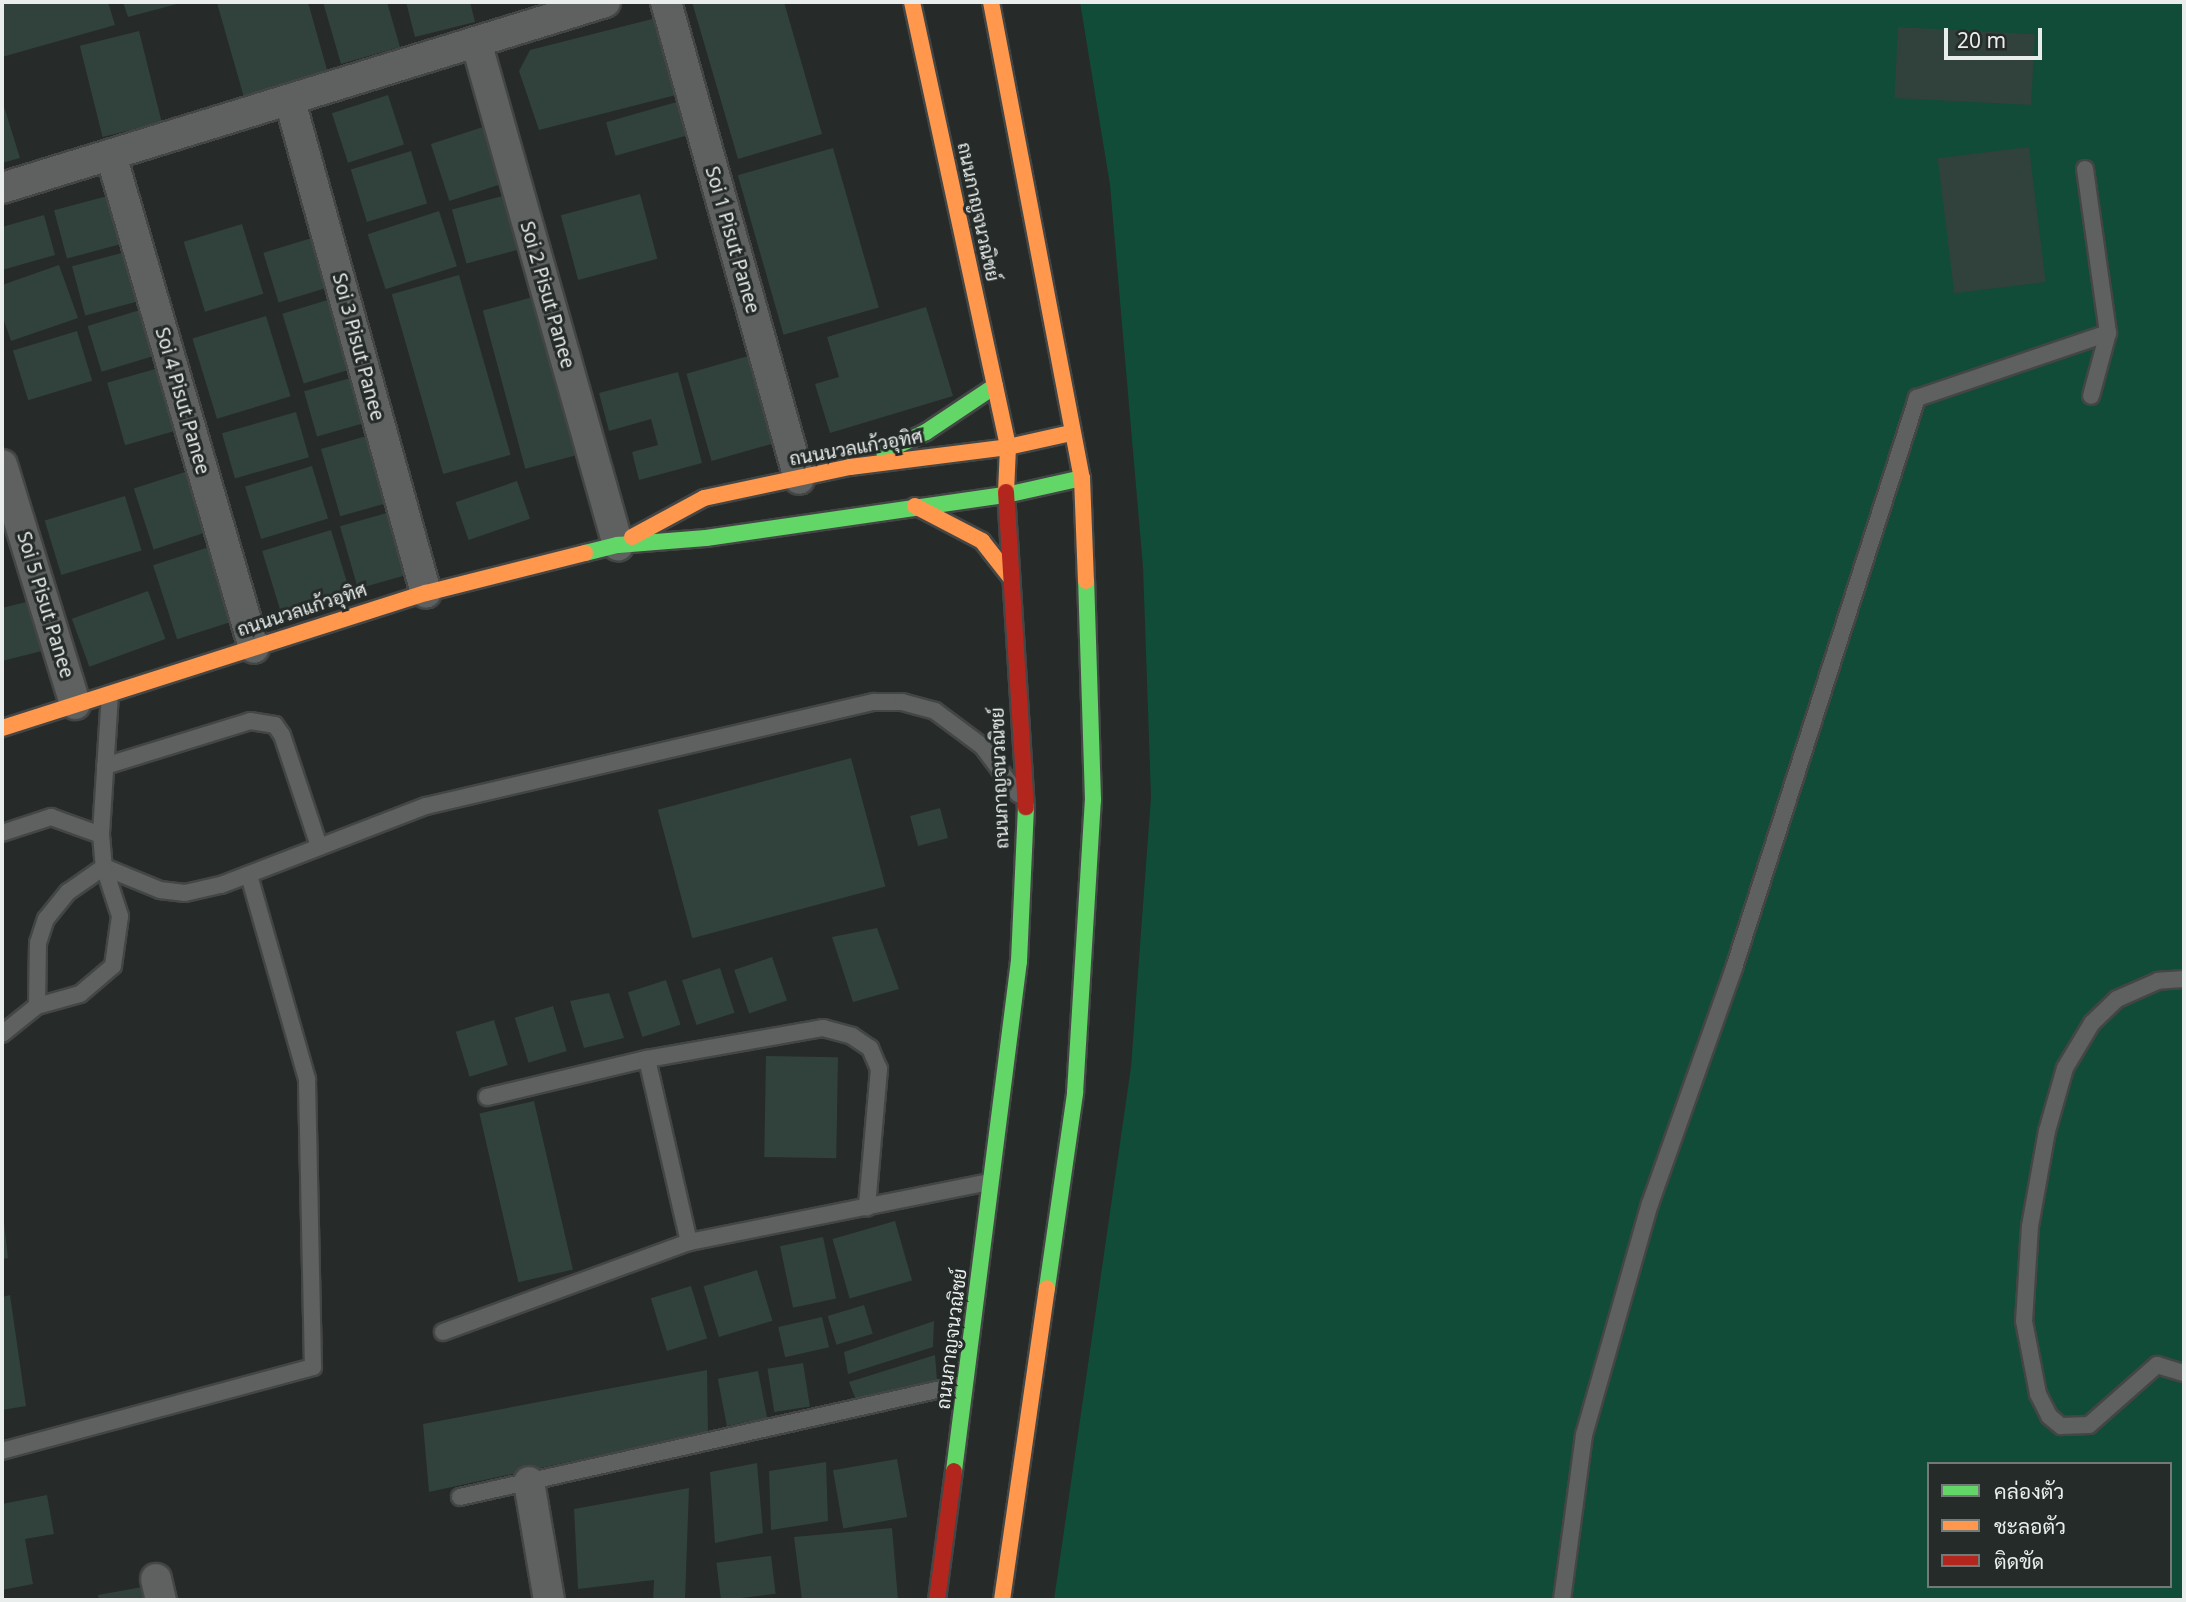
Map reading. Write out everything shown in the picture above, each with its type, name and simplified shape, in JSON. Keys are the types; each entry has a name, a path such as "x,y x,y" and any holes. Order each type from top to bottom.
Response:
{"main road":[{"name":"ถนนกาญจนวณิชย์","path":"912,2 1008,447 1006,495 1026,804 1019,961 968,1383 937,1600"},
{"path":"991,2 1071,433 1082,478 1093,800 1074,1094 1002,1600"},
{"path":"850,467 926,432 995,386"},
{"name":"ถนนนวลแก้วอุทิศ","path":"618,545 704,498 850,467 1008,447 1071,433"},
{"name":"ถนนนวลแก้วอุทิศ","path":"2,728 426,593 618,545 706,538 1006,495 1082,478"},
{"path":"915,506 982,541 1011,578"}],"street":[{"path":"2,188 477,45 606,2"},
{"name":"Soi 1 Pisut Panee","path":"666,2 799,479"},
{"name":"Soi 2 Pisut Panee","path":"477,45 618,545"},
{"name":"Soi 3 Pisut Panee","path":"290,101 426,593"},
{"name":"Soi 4 Pisut Panee","path":"111,155 254,648"},
{"name":"Soi 5 Pisut Panee","path":"2,466 75,704"},
{"path":"529,1482 549,1600"}],"lane":[{"path":"2085,169 2108,333 2091,396"},
{"path":"1562,1600 1584,1435 1650,1204 1734,968 1917,397 2108,333"},
{"path":"2,1034 37,1006 80,994 113,966 120,916 104,867 101,835 110,694"},
{"path":"104,867 160,890 185,893 249,875 426,806 874,702 902,702 935,711 961,728 982,746 1026,804"},
{"path":"106,766 250,721 275,725 282,735 319,846"},
{"path":"2,833 51,817 101,835"},
{"path":"37,1006 38,943 46,919 68,892 104,867"},
{"path":"2,1451 313,1367 307,1079 249,875"},
{"path":"2184,979 2158,981 2117,999 2092,1023 2065,1068 2047,1131 2030,1226 2024,1321 2038,1394 2049,1416 2061,1426 2089,1425 2157,1366 2184,1373"},
{"path":"488,1097 647,1059 823,1028 852,1036 870,1048 879,1069 867,1207"},
{"path":"647,1059 689,1242"},
{"path":"443,1332 689,1242 993,1182"},
{"path":"460,1497 968,1383"}],"green space":[{"path":"1080,2 2184,2 2184,1600 1054,1600 1131,1067 1151,797 1143,567 1110,185"}],"building":[{"path":"2,2 108,2 115,25 2,57"},
{"path":"123,2 180,2 181,3 128,17"},
{"path":"308,2 329,77 245,101 217,3"},
{"path":"323,2 387,2 400,47 341,64"},
{"path":"406,2 470,2 475,22 415,37"},
{"path":"692,2 784,2 822,134 738,159"},
{"path":"656,18 676,95 539,130 519,71 530,50"},
{"path":"1898,27 2035,34 2031,105 1894,98"},
{"path":"139,31 162,122 103,137 80,46"},
{"path":"388,95 404,144 348,163 332,113"},
{"path":"2,100 20,158 2,163"},
{"path":"680,101 690,135 616,156 606,122"},
{"path":"486,126 505,183 449,201 431,144"},
{"path":"2029,147 2046,282 1954,293 1938,158"},
{"path":"833,148 879,308 784,335 738,175"},
{"path":"411,151 427,204 367,222 351,169"},
{"path":"640,194 657,259 578,280 561,215"},
{"path":"111,195 124,243 67,259 54,210"},
{"path":"506,195 520,249 466,264 452,209"},
{"path":"439,211 457,266 386,289 368,234"},
{"path":"44,215 55,255 2,270 2,227"},
{"path":"242,224 263,294 205,312 184,242"},
{"path":"315,237 330,287 279,303 263,253"},
{"path":"129,251 142,300 85,316 72,266"},
{"path":"59,265 78,318 11,341 2,315 2,285"},
{"path":"459,275 511,455 443,474 392,294"},
{"path":"533,297 575,455 525,469 483,310"},
{"path":"334,298 355,368 304,384 282,314"},
{"path":"926,307 953,396 830,433 815,384 839,377 827,337"},
{"path":"143,309 157,355 102,372 88,326"},
{"path":"266,316 291,396 217,419 192,339"},
{"path":"77,331 92,381 28,400 13,351"},
{"path":"748,356 773,443 712,461 686,374"},
{"path":"162,367 180,429 125,445 107,383"},
{"path":"678,372 702,463 639,480 632,452 658,445 651,419 609,431 599,393"},
{"path":"354,377 367,422 317,437 304,391"},
{"path":"296,412 309,457 235,478 222,433"},
{"path":"370,435 389,502 340,516 321,449"},
{"path":"312,466 328,519 261,539 245,486"},
{"path":"188,471 208,532 154,549 134,489"},
{"path":"517,481 530,519 469,540 456,502"},
{"path":"125,496 142,551 61,575 45,521"},
{"path":"390,512 408,574 358,589 340,526"},
{"path":"331,530 350,593 281,614 262,551"},
{"path":"212,546 236,620 177,639 153,565"},
{"path":"148,591 165,639 89,667 72,619"},
{"path":"30,601 42,651 2,661 2,608"},
{"path":"851,758 885,886 692,938 658,810"},
{"path":"940,808 948,838 918,846 910,816"},
{"path":"877,928 899,989 853,1002 832,937"},
{"path":"772,957 787,1000 749,1014 734,970"},
{"path":"720,968 735,1013 696,1025 682,980"},
{"path":"666,980 681,1025 642,1037 628,992"},
{"path":"609,993 624,1038 584,1048 570,1001"},
{"path":"553,1006 567,1051 528,1063 515,1018"},
{"path":"494,1020 508,1065 469,1077 456,1032"},
{"path":"766,1056 838,1057 836,1158 764,1157"},
{"path":"534,1101 573,1270 518,1282 479,1114"},
{"path":"2,1204 8,1258 2,1259"},
{"path":"895,1221 912,1281 850,1299 833,1239"},
{"path":"823,1237 836,1299 793,1308 780,1246"},
{"path":"757,1270 772,1321 719,1337 703,1286"},
{"path":"691,1286 707,1339 667,1351 651,1298"},
{"path":"10,1295 26,1406 2,1410 2,1297"},
{"path":"864,1305 873,1334 836,1345 828,1316"},
{"path":"822,1317 829,1347 785,1357 778,1327"},
{"path":"934,1321 933,1347 848,1374 844,1352"},
{"path":"935,1355 937,1380 856,1400 849,1382"},
{"path":"803,1363 810,1406 774,1412 767,1369"},
{"path":"707,1370 708,1432 429,1492 423,1424"},
{"path":"758,1371 767,1418 727,1426 718,1379"},
{"path":"897,1459 907,1517 843,1528 833,1470"},
{"path":"826,1462 828,1521 771,1530 769,1471"},
{"path":"757,1463 763,1533 715,1543 710,1472"},
{"path":"689,1488 685,1600 653,1600 654,1580 578,1589 574,1509"},
{"path":"47,1495 54,1534 25,1539 33,1584 2,1590 2,1504"},
{"path":"892,1528 898,1600 802,1600 794,1537"},
{"path":"771,1556 776,1594 721,1600 716,1563"},
{"path":"142,1587 145,1600 99,1600 98,1595"}],"traffic: fast":[{"path":"884,452 926,432 995,386"},
{"path":"585,553 618,545 706,538 1006,495 1082,478"},
{"path":"1047,1288 1075,1093 1093,800 1086,581"},
{"path":"954,1471 1019,961 1026,807"}],"traffic: slow":[{"path":"912,2 1008,447 1006,492"},
{"path":"991,2 1082,478 1086,581"},
{"path":"632,537 704,498 850,467 1008,447 1071,433"},
{"path":"915,506 982,541 1011,578"},
{"path":"2,728 426,593 585,553"},
{"path":"1002,1600 1047,1288"}],"traffic: jam":[{"path":"1006,492 1026,807"},
{"path":"937,1600 954,1471"}]}
